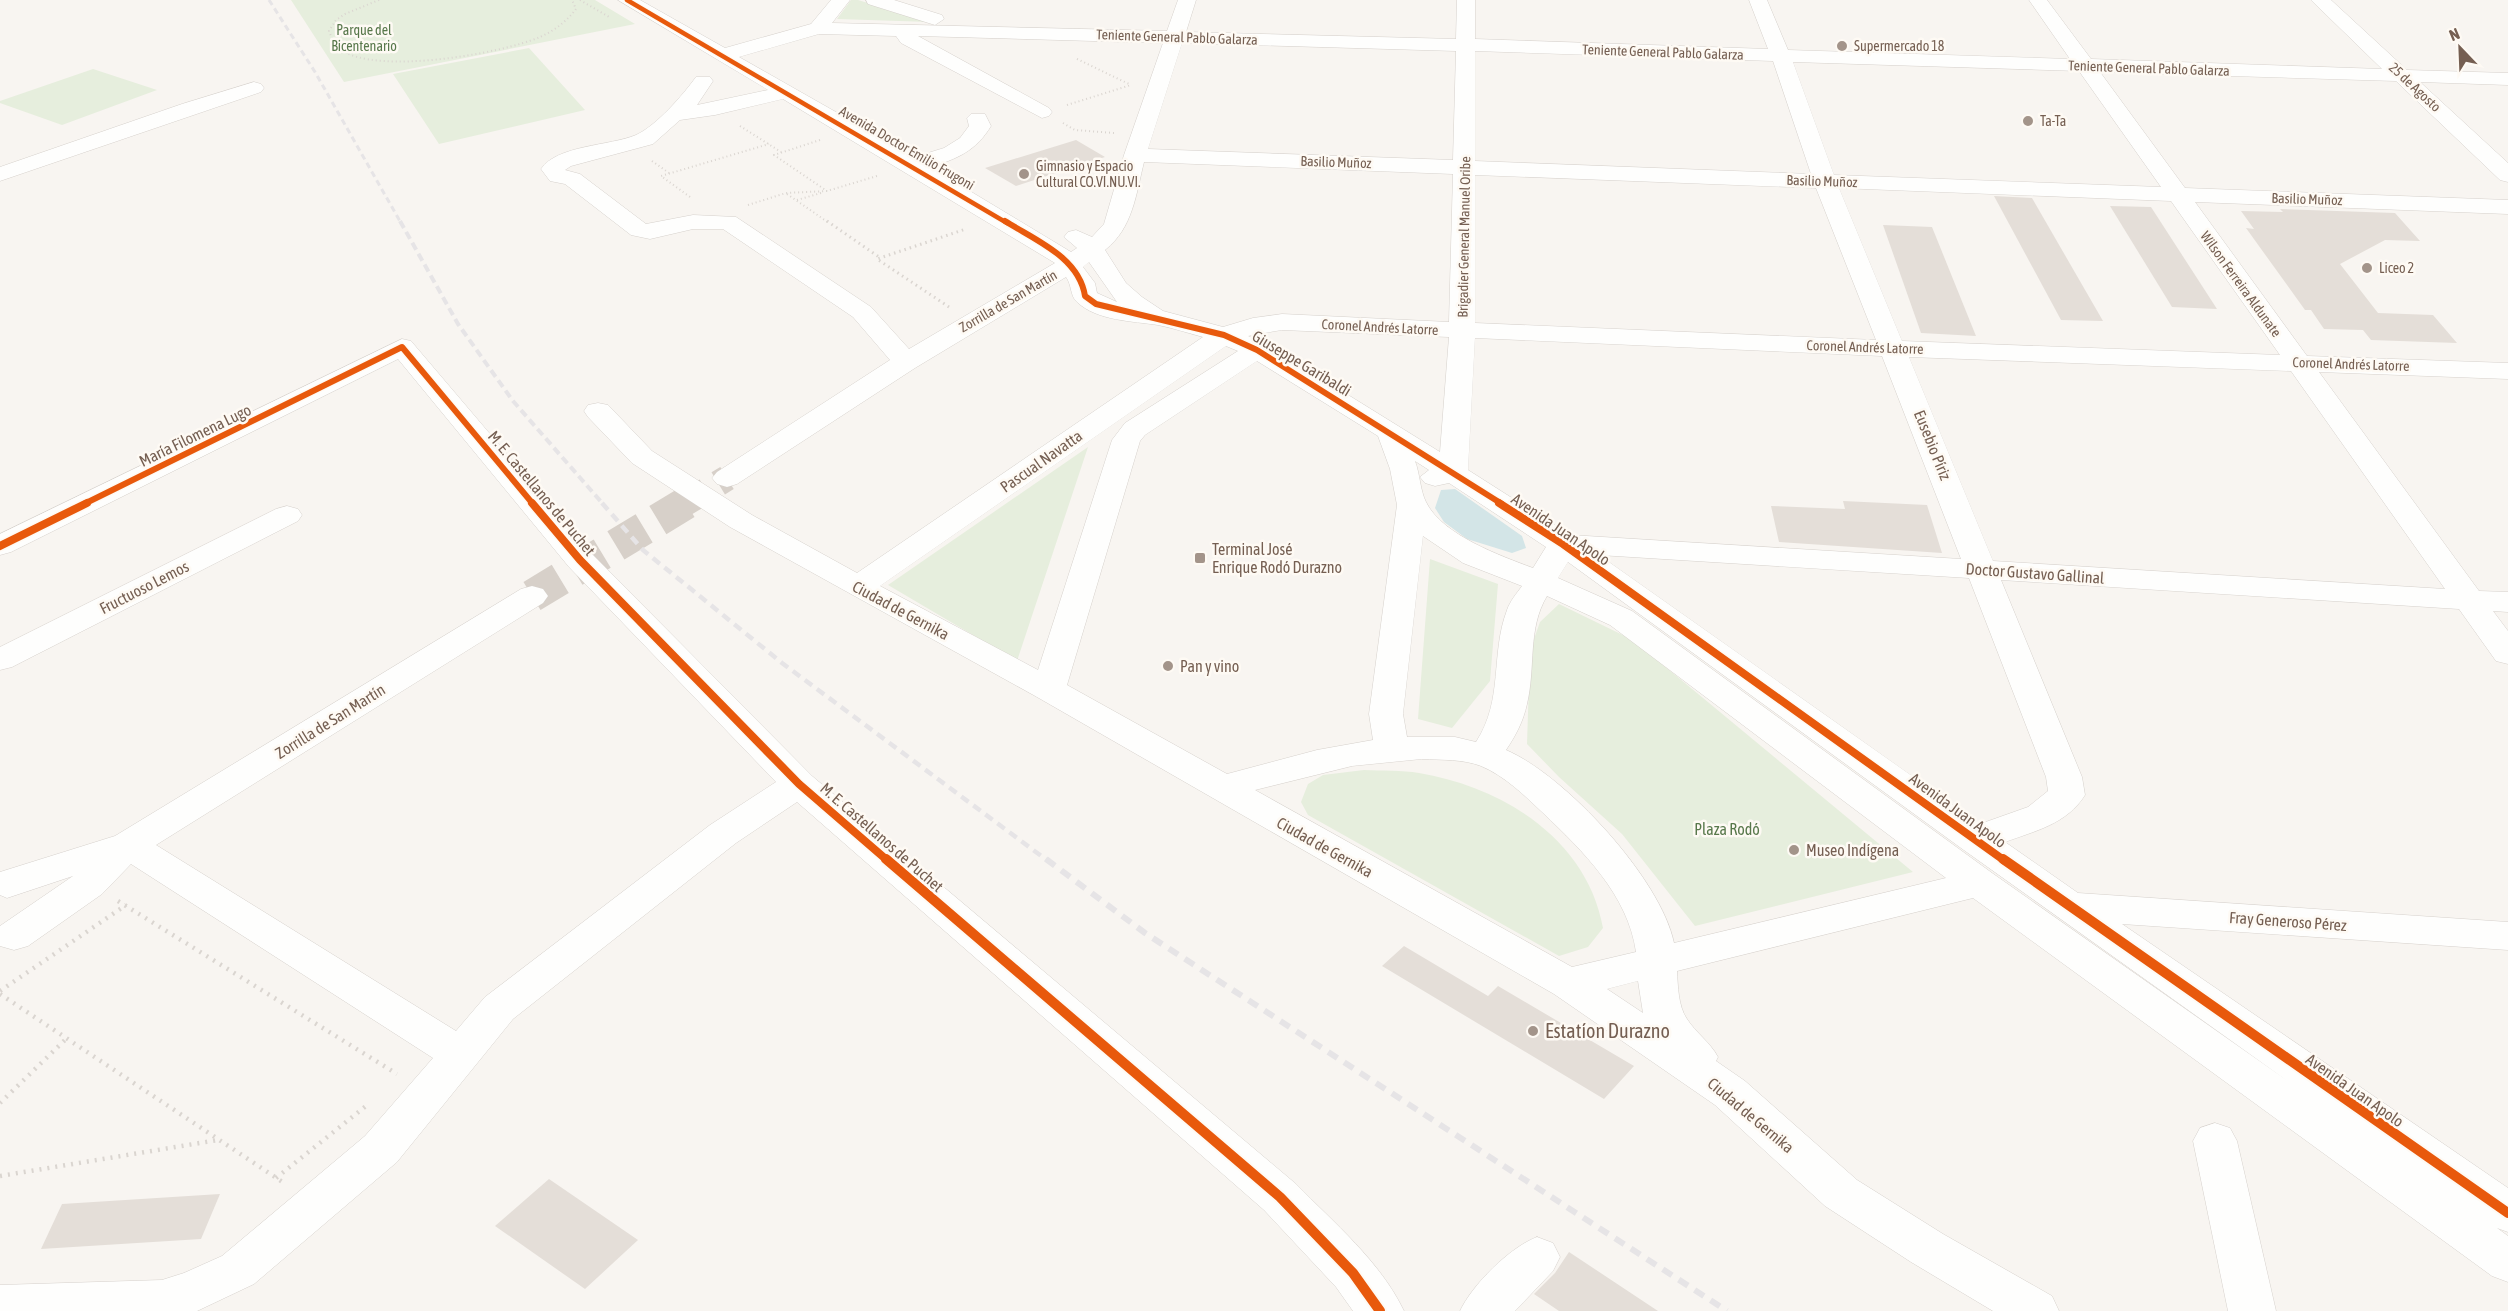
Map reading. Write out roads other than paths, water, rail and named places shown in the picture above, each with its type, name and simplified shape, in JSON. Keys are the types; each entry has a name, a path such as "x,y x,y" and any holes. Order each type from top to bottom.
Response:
{"street":[{"name":"Avenida Doctor Emilio Frugoni","path":"627,0 912,165 1062,256 1071,264 1083,283 1085,296 1096,304 1129,314 1161,318"},
{"name":"Avenida Doctor Emilio Frugoni","path":"666,0 1024,208"},
{"path":"818,28 841,0"},
{"path":"875,0 974,31"},
{"name":"Zorrilla de San Martín","path":"727,478 906,362 1094,249 1116,225 1138,145 1187,0"},
{"name":"Brigadier General Manuel Oribe","path":"1453,474 1462,330 1466,168 1466,0"},
{"name":"Eusebio Píriz","path":"1758,0 1781,56 1825,181 2064,777 2067,795 2041,816 1974,839"},
{"name":"Wilson Ferreira Aldunate","path":"2038,0 2175,194 2508,654"},
{"name":"25 de Agosto","path":"2320,0 2508,175"},
{"name":"Teniente General Pablo Galarza","path":"723,55 818,28 901,29 2508,79"},
{"path":"901,29 908,39 1042,112"},
{"path":"703,81 688,103 645,139 563,161 552,169 558,176 572,179 639,230 664,231 693,222 728,222 862,312 906,362"},
{"path":"0,174 189,108 254,88"},
{"path":"674,115 715,109 785,92"},
{"path":"912,165 958,151 975,139 980,126 978,118"},
{"name":"Basilio Muñoz","path":"1138,145 1466,168 2508,207"},
{"path":"1055,225 1094,249 1117,288 1130,301 1161,318"},
{"path":"1016,296 1048,288 1085,292"},
{"name":"Giuseppe Garibaldi","path":"1161,318 1224,335 1257,350 1390,432"},
{"name":"Coronel Andrés Latorre","path":"1224,335 1253,326 1282,322 1894,349 2508,371"},
{"name":"Pascual Navatta","path":"858,587 1224,335"},
{"name":"María Filomena Lugo","path":"0,546 402,347"},
{"name":"M. E. Castellanos de Puchet","path":"402,347 580,560 799,784 1280,1197 1353,1274 1380,1311"},
{"path":"1049,689 1126,440 1134,429 1257,350"},
{"name":"Ciudad de Gernika","path":"598,411 642,457 741,521 858,587 1049,689 1568,983 1730,1093 1841,1193 1927,1248 2035,1311"},
{"path":"1390,432 1410,496 1439,535 1474,556 1540,581 1621,618 1979,883 2508,1262"},
{"name":"Avenida Juan Apolo","path":"1390,432 1563,544 1974,839 2508,1213"},
{"path":"1410,496 1453,474"},
{"path":"1392,750 1386,714 1410,496"},
{"name":"Fructuoso Lemos","path":"0,660 287,515"},
{"path":"1485,755 1504,726 1511,702 1516,640 1523,609 1563,544"},
{"name":"Doctor Gustavo Gallinal","path":"1563,544 2508,602"},
{"name":"Zorrilla de San Martín","path":"7,944 89,884 128,845 532,596"},
{"path":"1221,788 1318,762 1392,750 1425,748 1485,755 1516,770 1582,827 1627,883 1650,926 1657,963 1658,996 1668,1024 1730,1093"},
{"path":"0,1306 162,1301 195,1291 238,1270 381,1149 499,1008 723,834 799,784"},
{"path":"128,845 460,1054"},
{"name":"Zorrilla de San Martín","path":"3,883 128,845"},
{"path":"3,883 18,893 23,905 22,920 7,944"},
{"path":"1568,983 1979,883"},
{"name":"Fray Generoso Pérez","path":"2069,906 2508,936"},
{"path":"2215,1141 2252,1311"},
{"path":"1484,1311 1537,1257"}],"tunnel":[{"path":"684,504 727,478"},
{"path":"532,596 686,503"}],"railway":[{"path":"269,0 315,72 401,223"},
{"path":"400,221 458,324 513,401 603,504"},
{"path":"602,503 643,550 782,663 1048,861"},
{"path":"1046,859 1145,933 1727,1311"}],"place":[{"name":"Supermercado 18","path":"1842,46"},
{"name":"Ta-Ta","path":"2028,121"},
{"name":"Gimnasio y Espacio Cultural CO.VI.NU.VI.","path":"1024,174"},
{"name":"Liceo 2","path":"2367,268"},
{"name":"Terminal José Enrique Rodó Durazno","path":"1200,558"},
{"name":"Pan y vino","path":"1168,666"},
{"name":"Museo Indígena","path":"1794,850"},
{"name":"Estatíon Durazno","path":"1533,1031"}],"park label":[{"name":"Parque del Bicentenario","path":"364,38"},
{"name":"Plaza Rodó","path":"1727,829"}]}
